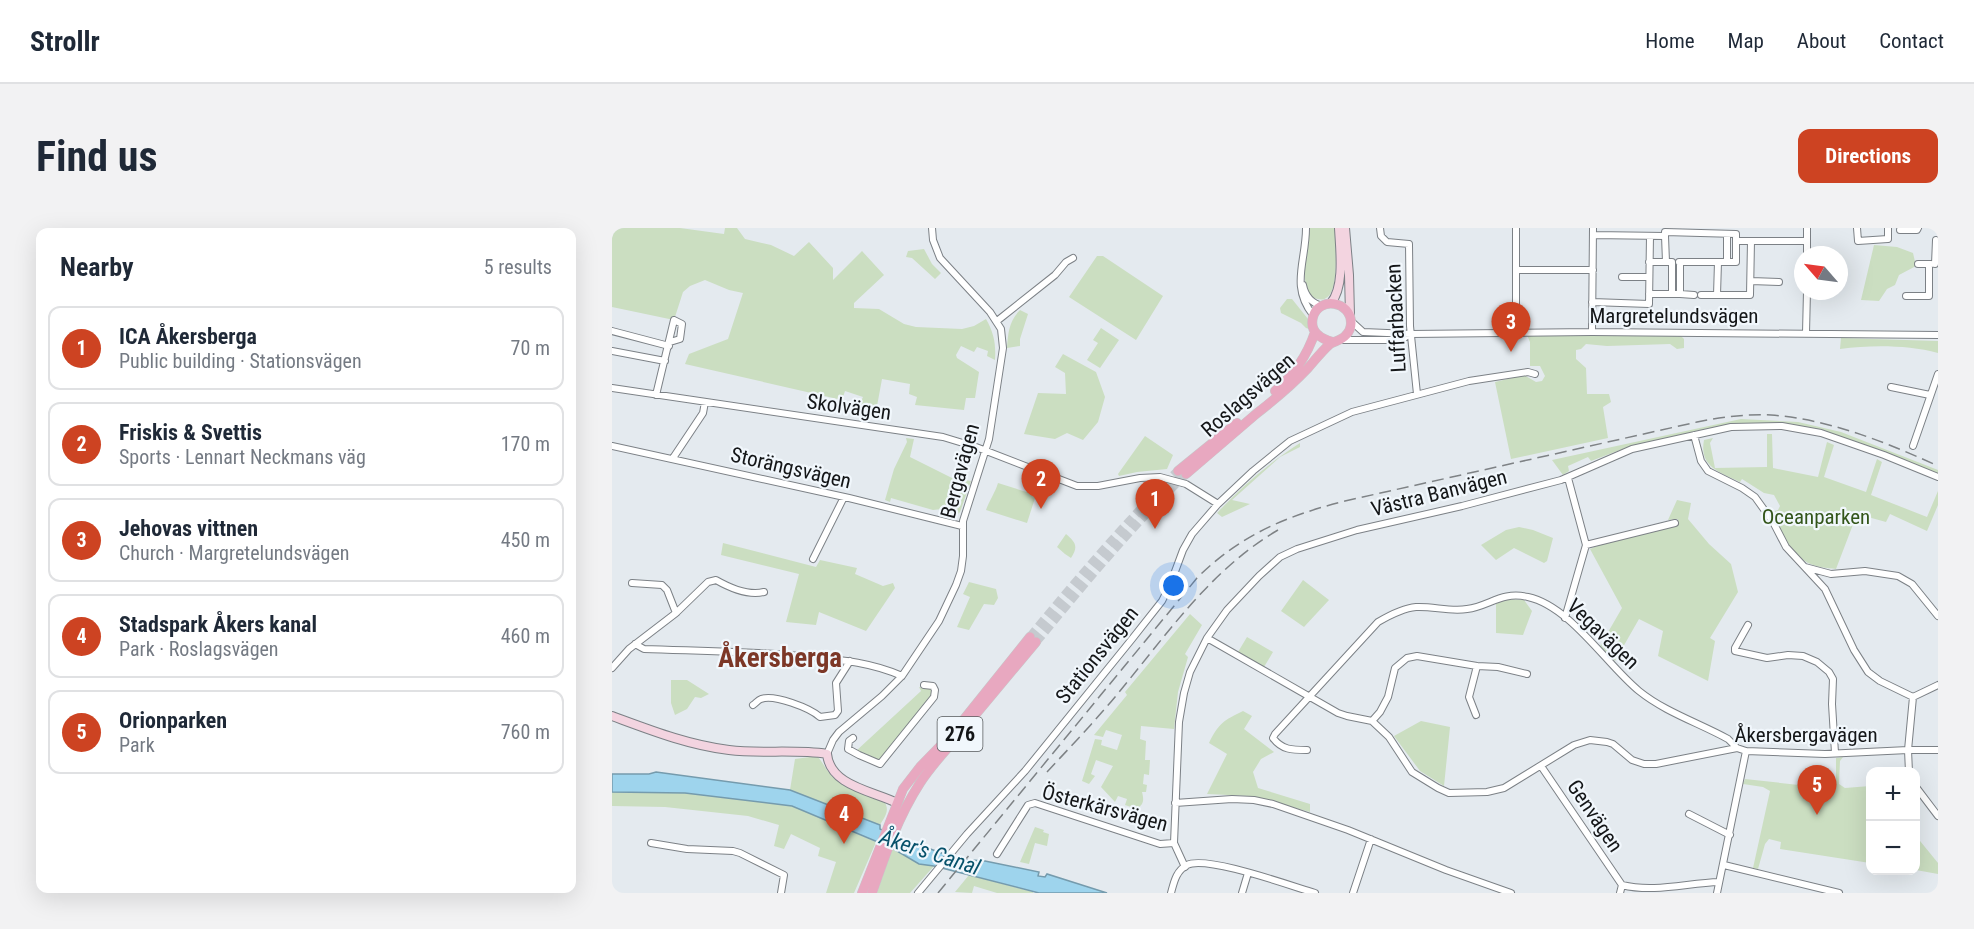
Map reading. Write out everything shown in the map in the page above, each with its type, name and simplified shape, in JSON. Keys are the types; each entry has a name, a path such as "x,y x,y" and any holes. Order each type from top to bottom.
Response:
{"main road":[{"path":"1335,341 1322,339 1315,332 1312,324 1313,315 1326,304 1337,304 1345,308 1350,318"},
{"name":"Roslagsvägen","path":"1315,332 1309,351 1282,385 1182,473 1287,388 1335,341 1346,335 1350,329 1350,318"},
{"name":"276","path":"862,893 890,830 920,783 1033,640 912,776 897,803"},
{"path":"890,830 899,809 897,803"},
{"name":"276","path":"872,893 883,848"}],"street":[{"path":"932,228 933,240 940,258 997,321 1073,258"},
{"path":"1306,228 1300,288 1302,298 1313,315"},
{"path":"1302,272 1306,294 1313,302 1326,304 1338,291 1339,228"},
{"path":"1345,228 1350,318"},
{"name":"Luffarbacken","path":"1380,228 1381,236 1387,242 1409,244 1411,334 1418,394"},
{"path":"1516,228 1516,332"},
{"path":"1807,228 1807,246"},
{"path":"1857,228 1858,241 1888,239 1888,228"},
{"path":"1900,230 1917,230 1918,228"},
{"path":"1592,332 1593,232 1650,236 1665,232 1736,234 1751,241 1807,241"},
{"path":"1665,232 1672,294"},
{"path":"1727,234 1727,262"},
{"path":"1649,262 1736,262 1736,234"},
{"path":"1592,302 1649,304 1650,236"},
{"path":"1929,296 1936,240"},
{"path":"1649,294 1750,295 1751,241"},
{"path":"1680,262 1680,294"},
{"path":"1717,295 1718,262"},
{"path":"1918,264 1934,264"},
{"path":"1517,270 1593,270"},
{"path":"1622,277 1649,277"},
{"path":"1751,281 1779,282"},
{"path":"1906,296 1938,296"},
{"path":"1806,333 1807,300"},
{"name":"Margretelundsvägen","path":"1350,318 1363,332 1411,334 1592,332 1938,335"},
{"name":"Bergavägen","path":"827,754 839,732 902,676 939,621 956,585 963,556 962,526 986,451 1003,348 1001,330 997,321"},
{"path":"612,331 669,344 656,395"},
{"name":"Margretelundsvägen","path":"1335,341 1401,340 1411,334"},
{"path":"612,351 665,361"},
{"name":"Stationsvägen","path":"918,893 1025,771 1162,601 1188,541 1218,504 1278,450 1301,434 1362,408 1488,377 1528,372 1535,374"},
{"path":"1913,446 1938,374"},
{"path":"1891,387 1930,395"},
{"name":"Skolvägen","path":"612,388 943,437 986,451 1058,480 1086,487 1104,486 1140,478 1160,477 1176,480 1218,504"},
{"path":"673,458 703,413 705,402"},
{"name":"Västra Banvägen","path":"1185,867 1174,843 1179,722 1184,693 1194,662 1207,638 1227,610 1280,557 1297,549 1364,528 1462,506 1568,478 1632,449 1731,427 1782,426 1821,433 1884,454 1938,477"},
{"path":"1694,435 1701,461 1708,471 1755,497 1773,522 1786,547 1825,589 1854,650 1868,672 1880,681 1913,697"},
{"name":"Storängsvägen","path":"612,446 844,497 962,526"},
{"path":"1565,618 1586,545 1568,478"},
{"path":"813,559 844,497"},
{"path":"1586,545 1675,523"},
{"path":"1804,567 1831,574 1865,571 1898,576 1912,584 1938,616"},
{"path":"1825,589 1831,574"},
{"path":"612,668 635,644 676,613 708,582 716,580 730,588 756,594 764,592"},
{"path":"632,582 662,585 667,590 676,613"},
{"name":"Vegavägen","path":"1307,750 1286,749 1273,738 1277,730 1378,622 1406,609 1417,607 1467,609 1499,597 1516,596 1538,600 1549,606 1565,618 1640,692 1728,739 1737,748"},
{"path":"1748,625 1735,651 1767,658 1788,655 1803,656 1817,662 1831,675 1835,753"},
{"path":"1207,638 1347,716 1372,721 1388,697 1395,668 1407,658 1417,656 1477,666 1498,667 1527,674"},
{"path":"635,644 644,649 774,653 850,661 885,668 902,676"},
{"path":"753,705 761,699 781,701 804,706 820,717 835,715 838,711 836,683 850,661"},
{"path":"1476,715 1469,697 1477,666"},
{"path":"853,738 849,741 848,749 880,764 934,697 933,686 924,685"},
{"path":"1913,697 1938,685"},
{"path":"1909,767 1908,750 1913,697"},
{"path":"612,716 706,747 732,751 827,754 831,769 842,779 897,803"},
{"name":"Åkersbergavägen","path":"1372,721 1389,737 1412,772 1438,788 1459,794 1496,791 1517,781 1574,745 1590,740 1613,744 1632,760 1644,764 1656,764 1737,748 1746,751 1835,753 1938,750"},
{"path":"1717,893 1746,751"},
{"name":"Genvägen","path":"1541,766 1622,885"},
{"path":"1920,793 1938,816"},
{"path":"1175,803 1254,800 1293,810 1511,893"},
{"name":"Österkärsvägen","path":"997,854 1028,804 1035,803 1160,844 1174,843"},
{"path":"1689,814 1730,835"},
{"path":"1353,893 1371,839"},
{"path":"651,843 687,849 740,853 784,875 781,893"},
{"path":"1172,893 1177,875 1185,867 1189,864 1204,863 1248,873 1300,891 1315,893"},
{"path":"1724,865 1839,893"},
{"path":"1242,893 1248,873"},
{"path":"1620,893 1622,885 1643,891 1657,891 1719,882"}],"green space":[{"path":"612,228 680,228 724,234 725,228 737,228 745,239 771,245 794,256 809,242 833,268 833,280 862,251 884,275 854,303 854,308 879,309 904,324 916,327 962,329 974,326 986,319 994,339 995,360 987,356 988,351 977,347 974,352 961,346 956,355 957,358 979,372 975,398 966,398 964,410 915,405 917,397 909,394 910,384 882,379 875,417 856,411 863,397 845,391 842,400 685,364 689,354 728,339 743,293 705,280 690,286 683,292 674,320 612,307"},
{"path":"1310,228 1335,228 1335,276 1330,294 1323,299 1312,297 1305,281"},
{"path":"1874,245 1897,247 1913,253 1916,266 1899,275 1895,285 1887,289 1879,301 1861,300"},
{"path":"924,249 932,264 941,273 935,279 912,258 906,257 908,251"},
{"path":"1097,256 1103,256 1163,296 1136,340 1069,297"},
{"path":"1287,299 1292,299 1308,319 1309,329 1281,313 1280,308"},
{"path":"1020,310 1028,314 1020,346 1007,348 1011,323"},
{"path":"1101,328 1119,340 1100,368 1087,360 1098,343 1093,340"},
{"path":"1527,335 1680,335 1684,339 1684,348 1677,349 1670,344 1607,346 1586,344 1576,350 1576,359 1586,368 1587,394 1609,394 1611,402 1603,407 1608,438 1511,459 1495,382 1524,375 1536,382 1542,381 1545,376 1540,366 1530,366 1530,342"},
{"path":"1841,338 1938,341 1938,353 1889,346 1840,349"},
{"path":"1063,354 1096,372 1105,397 1098,422 1083,440 1067,433 1055,439 1024,434 1038,393 1066,394 1065,373 1055,367"},
{"path":"1741,419 1798,422 1841,432 1938,470 1938,474 1861,444 1792,424 1733,425 1705,429 1628,447 1591,461 1588,457 1568,466 1569,471 1563,475 1552,460"},
{"name":"Oceanparken","path":"1767,434 1772,434 1773,468 1818,477 1827,442 1834,445 1824,477 1866,492 1877,459 1882,462 1871,495 1927,517 1938,491 1938,505 1927,531 1890,514 1886,522 1857,514 1836,569 1808,563 1791,547 1777,526 1771,512 1778,510 1780,506 1774,495 1764,493 1742,479 1740,482 1718,471 1708,463 1705,457 1704,440 1713,438 1710,443 1715,468 1767,467"},
{"path":"1145,436 1173,455 1167,469 1119,476 1118,474"},
{"path":"906,438 914,439 910,457 952,478 971,481 960,512 956,516 947,514 942,509 933,510 891,498 890,502 885,500 894,469 907,442"},
{"path":"1300,443 1300,447 1280,457 1232,500 1250,504 1222,517 1217,513 1256,475 1278,458"},
{"path":"998,483 1036,495 1027,523 986,510"},
{"path":"1677,500 1691,503 1688,519 1709,544 1731,564 1738,592 1710,638 1715,641 1708,681 1658,656 1663,631 1639,619 1615,661 1600,646 1622,608 1590,549 1602,544 1678,526 1678,519 1668,520"},
{"path":"1519,527 1553,538 1547,561 1544,563 1514,548 1496,560 1481,545 1506,530"},
{"path":"1066,534 1075,544 1071,558 1057,547"},
{"path":"723,543 816,567 820,560 857,568 855,574 883,586 893,583 895,588 866,631 819,612 816,625 786,622 799,574 721,555"},
{"path":"1303,580 1329,600 1304,627 1281,611"},
{"path":"969,582 996,589 998,598 994,605 984,604 969,630 957,627 970,597 963,594"},
{"path":"1505,599 1524,600 1532,611 1523,635 1496,633 1496,604"},
{"path":"1190,614 1202,625 1185,654 1188,657 1178,692 1174,729 1141,726 1140,739 1146,741 1145,760 1150,760 1149,775 1144,774 1143,784 1147,785 1146,792 1142,792 1143,802 1137,809 1125,805 1127,799 1118,796 1115,802 1101,787 1113,766 1096,760 1091,774 1095,776 1089,784 1082,781 1095,739 1102,740 1101,745 1117,750 1122,735 1106,730 1103,737 1094,735 1127,695 1125,692"},
{"path":"1247,637 1273,652 1264,667 1238,652"},
{"path":"671,680 687,680 709,694 701,698 695,697 687,709 675,715 671,703"},
{"path":"927,686 932,689 933,693 880,761 856,751 921,691 919,687"},
{"path":"1243,711 1252,716 1244,729 1274,752 1261,759 1253,772 1258,788 1310,804 1310,812 1250,796 1207,794 1227,754 1209,743 1222,723"},
{"path":"1421,721 1450,727 1444,786 1420,771 1394,736"},
{"path":"817,756 829,773 843,785 885,803 887,812 880,825 790,790 795,759"},
{"path":"1843,757 1840,761 1839,784 1845,788 1866,786 1866,862 1780,849 1781,842 1769,839 1765,844 1758,869 1753,868 1770,791 1763,787 1743,784 1745,779 1836,789 1836,758"},
{"path":"612,792 685,793 792,806 876,842 854,893 826,893 836,862 818,856 820,848 791,834 784,849 774,846 779,825 748,816 665,807 612,806"},
{"path":"1035,827 1049,834 1047,846 1035,843 1029,864 1020,862"},
{"path":"1920,841 1938,863 1938,874 1920,871"},
{"path":"892,848 919,864 934,866 910,893 877,893"},
{"path":"969,875 1033,893 997,893 974,886 972,893 955,892"}],"water":[{"name":"Åker's Canal","path":"656,772 790,790 880,825 880,829 900,838 958,859 985,861 1039,872 1038,876 1045,877 1047,874 1107,893 1039,893 919,864 892,848 792,806 685,793 612,792 612,774"}],"tunnel":[{"path":"1030,637 1120,531 1178,471"},
{"path":"1036,642 1127,535 1186,474"}],"railway":[{"path":"938,893 1197,578 1230,550 1265,529 1303,513 1345,501 1697,422 1743,415 1771,415 1814,421 1877,440 1938,466"},
{"path":"1047,772 1106,708 1176,622 1213,581 1255,545 1278,530"}],"place":[{"name":"Jehovas vittnen","path":"1511,352"},
{"name":"Friskis & Svettis","path":"1041,509"},
{"name":"ICA Åkersberga","path":"1155,529"},
{"name":"Orionparken","path":"1817,815"},
{"name":"Stadspark Åkers kanal","path":"844,844"}],"district":[{"name":"Åkersberga","path":"780,658"}]}
